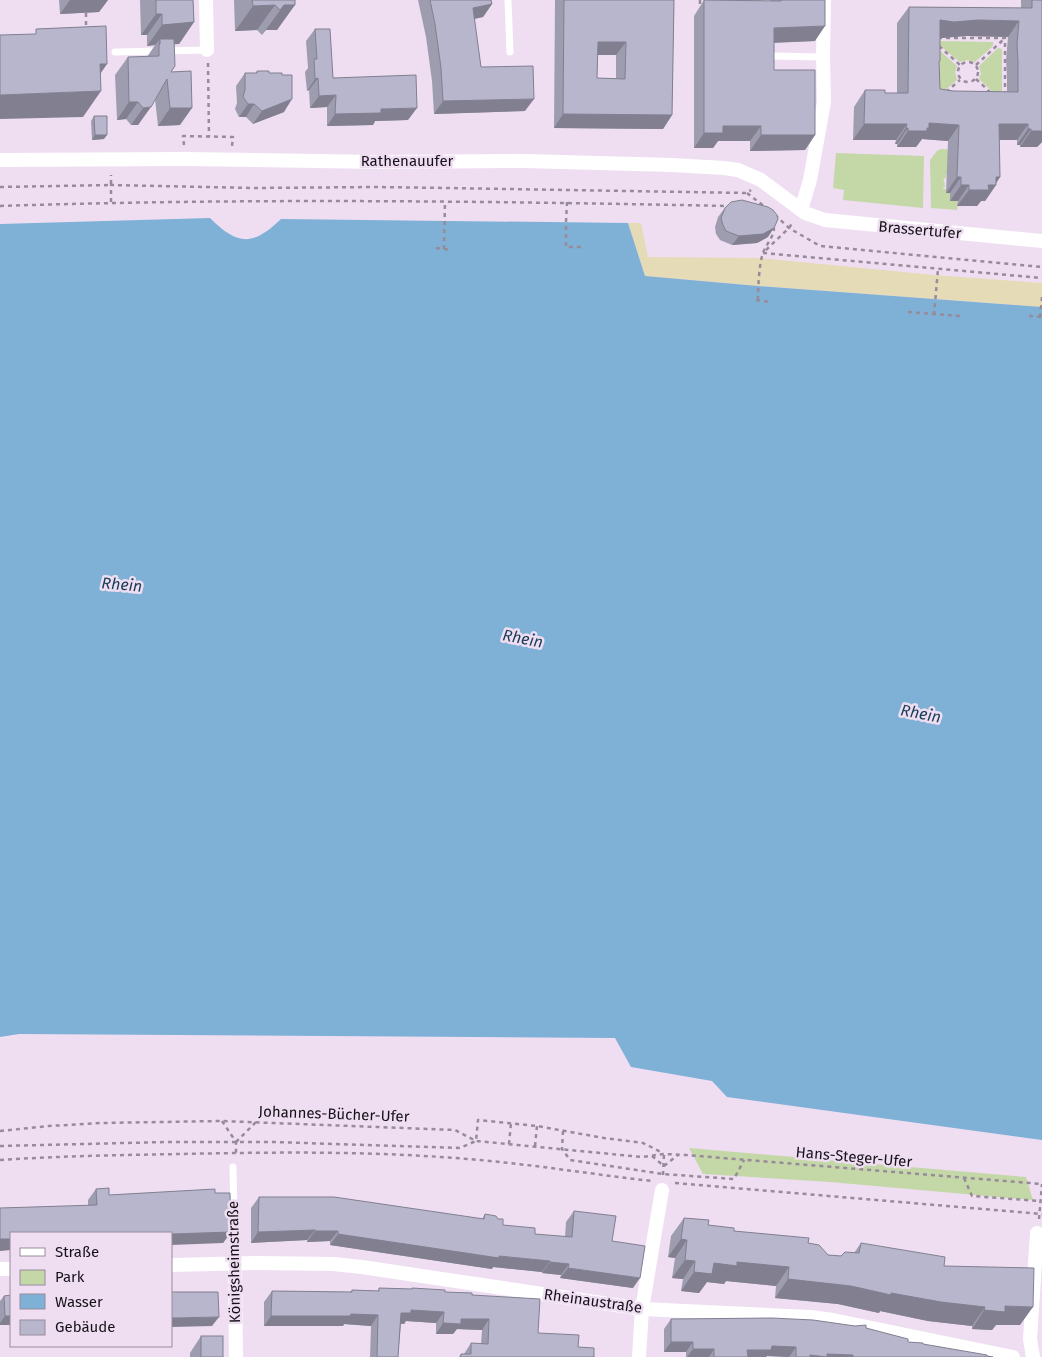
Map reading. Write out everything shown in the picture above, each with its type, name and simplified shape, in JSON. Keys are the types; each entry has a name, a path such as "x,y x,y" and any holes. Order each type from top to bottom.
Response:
{"street":[{"path":"206,0 208,50"},
{"path":"798,215 810,180 824,102 824,0"},
{"name":"Rathenauufer","path":"0,160 525,161 672,165 731,169 761,180 798,215"},
{"name":"Brassertufer","path":"798,215 825,220 1042,241"},
{"path":"639,1357 642,1309 662,1190"},
{"path":"1033,1357 1030,1339 1037,1233"},
{"name":"Rheinaustraße","path":"172,1265 297,1263 362,1267 642,1309 810,1317 833,1320 1013,1357"},
{"name":"Königsheimstraße","path":"235,1264 236,1357"}],"lane":[{"path":"508,0 510,52"},
{"path":"115,52 208,50"},
{"path":"770,56 823,57"},
{"name":"Königsheimstraße","path":"233,1167 235,1264"}],"path":[{"path":"700,0 700,10"},
{"path":"86,12 86,31"},
{"path":"930,38 1005,38"},
{"path":"930,38 960,66"},
{"path":"930,38 930,106"},
{"path":"976,65 1005,38"},
{"path":"1005,38 1005,106"},
{"path":"976,65 968,62 960,66 957,73 960,80 967,83 976,79"},
{"path":"976,65 978,70 976,79"},
{"path":"208,79 209,136"},
{"path":"976,79 1005,106"},
{"path":"942,96 960,80"},
{"path":"930,106 956,106 968,96 978,106 1005,106"},
{"path":"930,106 936,101"},
{"path":"184,145 183,136 209,136 233,137 232,146"},
{"path":"111,159 111,202"},
{"path":"747,193 761,180"},
{"path":"0,187 111,185 254,188 439,187 747,193 766,208"},
{"path":"0,206 111,202 245,201 567,202 732,206"},
{"path":"444,249 445,202"},
{"path":"567,202 566,246 586,247"},
{"path":"770,302 757,300 763,253 774,232 773,213 789,228 820,246 1042,267"},
{"path":"763,253 789,228 798,215"},
{"path":"436,248 452,250"},
{"path":"763,253 1042,278"},
{"path":"934,314 938,269"},
{"path":"1029,316 1041,317 1042,296"},
{"path":"908,312 960,316"},
{"path":"221,1120 236,1142 236,1153"},
{"name":"Johannes-Bücher-Ufer","path":"0,1131 49,1126 221,1120 455,1130 476,1141 642,1157 664,1154"},
{"path":"0,1146 166,1142 273,1142 460,1148 476,1141 478,1120 537,1126 643,1143 664,1154 664,1166"},
{"path":"236,1142 256,1122"},
{"path":"509,1144 511,1123"},
{"path":"535,1146 537,1126"},
{"path":"563,1131 562,1149 570,1160 663,1174 734,1179 744,1160"},
{"path":"0,1160 48,1157 236,1153 349,1153 467,1159 534,1165 639,1180"},
{"name":"Hans-Steger-Ufer","path":"664,1154 1042,1184"},
{"path":"664,1166 678,1155"},
{"path":"652,1156 664,1166"},
{"path":"964,1177 972,1196 1040,1201"},
{"path":"683,1184 1041,1214 1042,1184"}],"green space":[{"path":"939,41 993,42 993,46 975,62 967,60 960,62 939,45"},
{"path":"937,48 957,66 955,72 957,80 937,97"},
{"path":"998,48 1002,49 1002,96 997,96 979,79 981,73 979,66"},
{"path":"941,149 959,150 950,174 946,174 946,178 943,179 945,187 943,189 946,189 946,193 950,193 950,201 958,201 957,210 931,208 930,160"},
{"path":"836,153 924,156 923,208 843,200 844,190 833,188"},
{"path":"689,1148 1026,1177 1033,1200 830,1182 703,1174"}],"sand":[{"path":"628,223 641,223 648,257 759,258 934,275 1042,283 1042,307 645,276"}],"water":[{"name":"Rhein","path":"210,218 229,234 237,238 246,239 262,234 281,219 628,223 645,276 1042,307 1042,1140 727,1097 712,1081 631,1067 615,1038 19,1034 0,1037 0,224"}],"building":[{"path":"156,0 193,0 194,22 162,25 162,14 156,14"},
{"path":"252,0 295,0 295,5 284,5 280,10 275,5 253,6"},
{"path":"430,0 491,0 492,4 473,8 481,67 533,66 534,99 443,101 441,68"},
{"path":"564,0 674,0 672,115 563,114","holes":["598,42 626,42 625,79 597,78"]},
{"path":"704,0 825,0 825,26 774,28 774,70 815,70 815,135 761,135 761,126 723,126 723,133 704,133"},
{"path":"1032,0 1042,0 1042,131 1031,131 1031,129 1028,129 1028,124 999,124 1000,177 996,177 996,185 988,185 989,190 969,190 969,185 961,185 961,177 957,177 959,125 929,123 927,131 908,131 908,128 906,128 907,124 864,124 865,90 885,90 885,93 908,93 909,7 1032,8","holes":["940,20 954,22 978,20 1019,21 1017,44 1018,92 940,89"]},
{"path":"106,26 107,64 100,64 101,91 0,95 0,35 36,34 36,29"},
{"path":"315,29 330,29 333,78 416,75 417,108 381,109 381,113 335,114 336,95 319,96 318,78 315,79 314,59 317,59"},
{"path":"160,39 174,39 175,66 171,72 191,71 192,108 170,108 167,79 151,107 143,108 138,102 129,102 128,57 159,56"},
{"path":"257,71 292,75 292,99 262,111 254,104 248,104 243,97 245,73 257,73"},
{"path":"94,116 107,116 107,135 95,135"},
{"path":"742,200 773,210 778,219 774,228 763,234 739,236 726,231 721,218 725,208 731,202"},
{"path":"109,1188 109,1195 215,1189 215,1193 230,1193 231,1232 172,1234 172,1232 10,1232 10,1239 0,1239 0,1208 97,1205 96,1189"},
{"path":"259,1197 334,1197 484,1219 485,1214 503,1219 503,1225 535,1228 535,1234 572,1237 574,1211 616,1216 612,1241 645,1246 640,1278 568,1268 569,1264 550,1261 499,1256 499,1258 338,1234 338,1231 258,1232"},
{"path":"684,1218 709,1220 708,1225 734,1228 734,1231 809,1238 808,1243 819,1245 828,1255 841,1256 845,1252 859,1253 861,1243 945,1257 944,1266 1034,1268 1033,1307 1005,1306 1005,1312 984,1310 985,1307 941,1302 891,1293 891,1295 851,1286 788,1279 789,1267 737,1262 737,1266 714,1263 712,1274 694,1272 695,1261 685,1260 687,1240 681,1239"},
{"path":"379,1288 445,1290 445,1292 472,1293 472,1295 540,1299 538,1333 579,1335 578,1347 594,1348 594,1357 461,1357 461,1354 471,1354 471,1343 488,1344 489,1319 461,1319 461,1324 443,1323 444,1312 411,1310 411,1313 401,1313 398,1357 377,1357 378,1315 271,1316 272,1291 352,1292 352,1290 379,1291"},
{"path":"172,1292 218,1292 219,1317 172,1318"},
{"path":"10,1295 10,1316 5,1316 4,1296"},
{"path":"772,1318 813,1320 855,1326 866,1325 866,1328 908,1339 908,1342 923,1343 993,1357 853,1357 853,1355 827,1354 827,1357 810,1355 810,1357 796,1357 796,1347 772,1346 771,1350 747,1350 748,1357 714,1357 714,1349 693,1349 693,1342 671,1342 671,1319"},
{"path":"201,1336 223,1336 223,1357 201,1357"}]}
